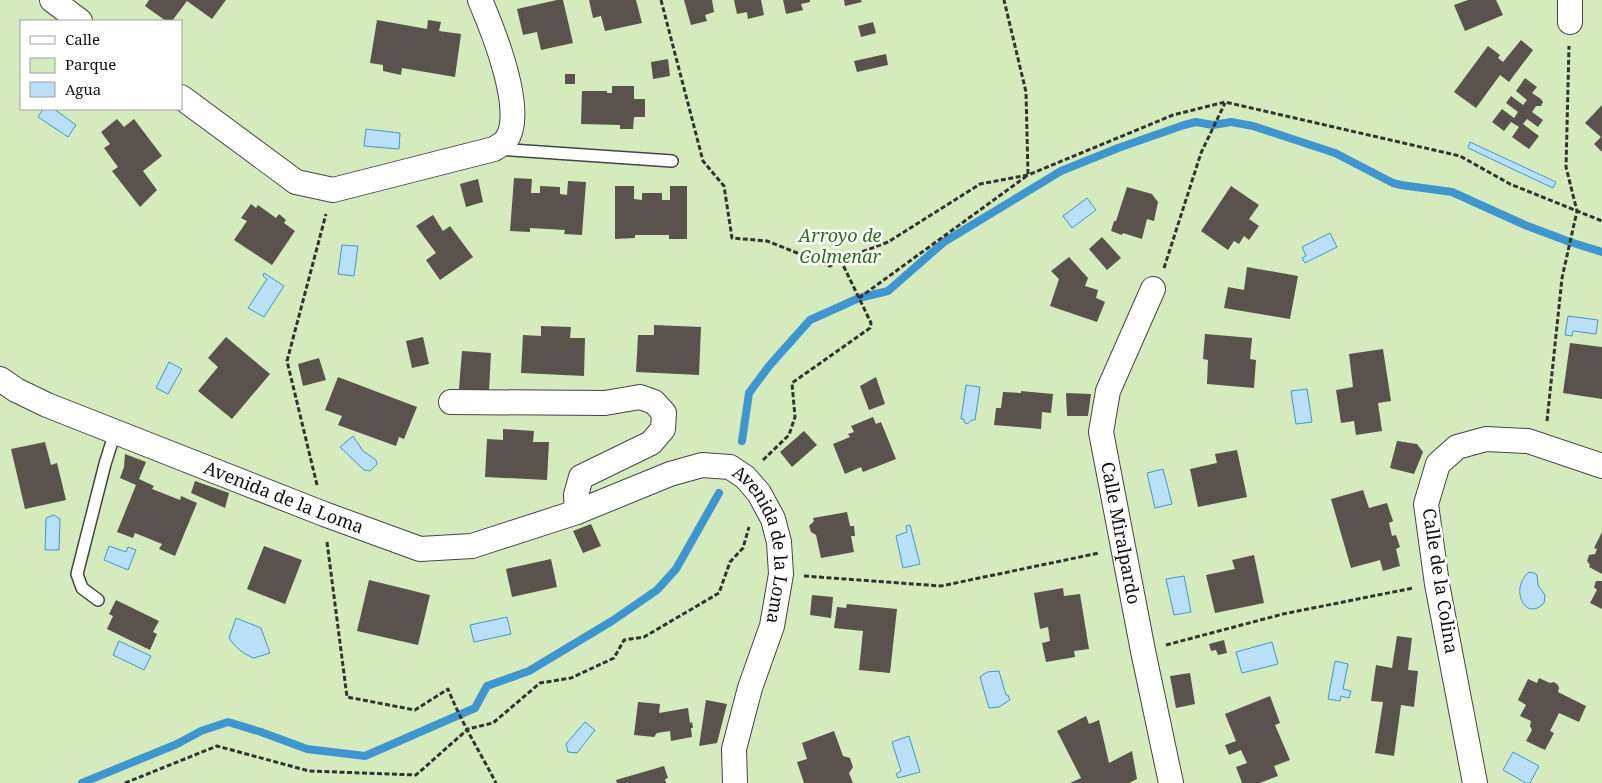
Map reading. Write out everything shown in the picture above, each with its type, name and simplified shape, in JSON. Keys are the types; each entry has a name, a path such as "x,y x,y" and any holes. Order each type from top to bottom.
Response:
{"street":[{"path":"52,0 79,20"},
{"path":"182,97 296,182 333,190 494,149 506,141 513,118 509,83 493,30 480,0"},
{"name":"Calle Miralpardo","path":"1153,289 1108,391 1101,432 1143,651 1171,783"},
{"name":"Avenida de la Loma","path":"0,379 16,390 47,406 324,514 420,549 472,546 576,512 670,474 702,465 726,466 752,485 773,519 779,542 781,574 772,626 750,688 734,749 735,783"},
{"path":"451,402 605,403 640,397 654,402 664,413 663,429 651,443 581,477 576,495 576,512"},
{"name":"Calle de la Colina","path":"1475,783 1438,584 1426,504 1438,464 1457,447 1486,439 1528,441 1602,466"}],"lane":[{"path":"494,149 672,161"},
{"path":"98,600 82,588 77,574 115,432"}],"path":[{"path":"661,0 703,161 724,186 732,238 767,241 830,266 838,261 888,242 980,184 1028,175 1174,116 1225,102 1460,156 1510,184 1602,221"},
{"path":"1004,0 1026,92 1028,175"},
{"path":"1544,446 1562,278 1577,211 1566,166 1570,11"},
{"path":"1153,289 1164,266 1201,153 1225,102"},
{"path":"859,298 1028,175"},
{"path":"125,783 216,746 309,771 416,775 468,729 493,723 540,683 571,678 614,658 624,640 644,637 719,593 730,562 743,548 752,485 789,435 795,417 792,383 870,328 871,323 844,267 838,261"},
{"path":"781,574 941,586 1124,547"},
{"path":"1143,651 1283,614 1438,584"},
{"path":"468,729 496,783"}],"green space":[{"name":"Arroyo de Colmenar","path":"0,0 1602,0 1602,783 0,783"}],"water":[{"path":"42,110 55,110 76,125 68,137 38,117"},
{"path":"366,129 400,133 399,149 364,146"},
{"path":"1470,142 1556,182 1553,188 1468,148"},
{"path":"1087,198 1096,210 1072,228 1063,216"},
{"path":"1330,233 1337,247 1305,263 1302,258 1306,256 1302,247"},
{"path":"342,245 358,246 354,276 338,274"},
{"path":"264,273 284,286 264,317 248,308 267,279 263,276"},
{"path":"1568,316 1598,320 1596,334 1573,331 1572,336 1565,335"},
{"path":"169,362 182,369 168,394 156,388"},
{"path":"966,385 980,387 975,420 967,424 964,422 964,419 961,419"},
{"path":"1307,389 1312,422 1296,424 1291,391"},
{"path":"353,436 363,451 376,460 377,464 370,471 364,470 340,447"},
{"path":"1163,469 1172,504 1155,508 1147,473"},
{"path":"54,515 60,519 59,550 45,550 46,518"},
{"path":"910,525 920,564 903,568 896,536 907,532 906,526"},
{"path":"109,546 126,552 128,547 136,550 128,570 104,560"},
{"path":"1529,572 1537,575 1538,585 1545,595 1544,603 1537,608 1531,609 1522,601 1520,594 1520,586"},
{"path":"1184,576 1191,612 1174,615 1166,579"},
{"path":"507,617 511,634 474,642 470,625"},
{"path":"236,618 261,628 270,653 254,658 237,648 229,638"},
{"path":"119,641 151,656 144,670 113,655"},
{"path":"1272,642 1278,664 1242,673 1236,652"},
{"path":"1335,661 1348,664 1343,689 1351,691 1349,698 1341,696 1340,701 1328,699"},
{"path":"999,671 1006,695 1008,695 1010,700 999,707 989,708 980,677 987,672"},
{"path":"585,722 595,730 577,753 568,752 566,744"},
{"path":"909,736 920,772 898,778 896,774 901,771 892,742"},
{"path":"1513,752 1539,766 1530,783 1526,783 1503,770"}],"building":[{"path":"149,0 226,0 212,19 187,1 173,20 165,20 145,6"},
{"path":"563,0 573,43 541,50 537,32 523,35 517,9"},
{"path":"589,0 636,0 642,23 605,31 601,16 593,18"},
{"path":"684,0 712,0 714,12 705,15 707,21 691,25"},
{"path":"734,0 761,0 764,15 748,19 747,12 737,14"},
{"path":"783,0 810,0 810,2 801,4 803,10 786,14"},
{"path":"844,0 861,0 862,2 845,6"},
{"path":"1468,0 1496,0 1503,15 1465,31 1454,5"},
{"path":"377,20 427,29 428,20 441,22 439,31 461,34 455,77 402,68 401,75 383,71 383,65 370,63"},
{"path":"873,22 876,33 861,37 858,26"},
{"path":"1521,40 1533,50 1509,82 1500,75 1476,108 1454,92 1488,46 1500,55 1498,58 1503,62"},
{"path":"886,54 888,65 857,72 854,61"},
{"path":"668,59 670,76 653,79 651,62"},
{"path":"565,74 575,74 575,84 565,84"},
{"path":"1525,78 1537,87 1532,93 1543,102 1541,106 1536,106 1532,112 1543,120 1538,127 1527,119 1523,124 1539,136 1529,149 1512,137 1519,127 1511,122 1504,131 1492,122 1502,109 1514,118 1518,112 1506,103 1511,96 1523,105 1527,100 1516,91"},
{"path":"612,86 634,86 634,99 645,99 645,117 634,117 633,129 620,129 620,125 581,124 582,91 607,91 607,93 612,93"},
{"path":"1602,105 1602,152 1594,144 1601,137 1585,123"},
{"path":"117,119 124,127 134,119 162,156 143,171 157,190 140,207 112,171 118,167 104,148 110,144 101,132"},
{"path":"514,178 532,179 531,193 540,193 540,186 560,187 560,194 567,195 568,181 586,182 582,235 564,234 565,230 530,228 530,232 510,231"},
{"path":"478,179 483,202 466,207 460,184"},
{"path":"615,186 634,186 634,199 642,200 642,193 662,193 662,200 670,200 670,186 687,186 687,239 669,239 669,235 635,235 635,238 615,239"},
{"path":"1231,186 1259,205 1249,219 1259,226 1249,240 1244,236 1239,244 1234,241 1228,250 1201,231"},
{"path":"1127,187 1152,194 1158,202 1154,221 1147,219 1142,239 1111,231"},
{"path":"251,204 256,208 258,205 276,218 279,214 286,220 284,223 295,231 272,265 234,240 247,221 241,218"},
{"path":"433,215 443,231 450,226 473,257 440,280 426,260 436,253 416,226"},
{"path":"1102,237 1121,258 1107,270 1089,249"},
{"path":"1069,257 1088,278 1085,286 1098,290 1096,298 1105,302 1097,322 1050,306 1059,279 1051,271"},
{"path":"1247,267 1298,276 1290,319 1224,308 1228,287 1244,290"},
{"path":"654,325 701,327 699,375 636,372 638,335 654,335"},
{"path":"541,326 571,327 570,338 585,338 584,376 521,373 523,335 541,336"},
{"path":"1205,334 1252,338 1250,359 1256,360 1254,388 1207,384 1208,360 1203,359"},
{"path":"226,337 270,374 232,419 198,391 218,367 208,358"},
{"path":"423,337 429,364 412,368 406,341"},
{"path":"1570,343 1602,347 1602,399 1563,393"},
{"path":"1383,349 1391,401 1378,403 1382,431 1356,435 1354,421 1341,423 1336,390 1353,387 1349,354"},
{"path":"462,351 491,353 489,391 459,389"},
{"path":"319,358 326,380 303,386 298,364"},
{"path":"338,377 417,407 404,439 399,437 396,446 338,425 342,416 325,410"},
{"path":"876,377 885,404 869,410 860,386"},
{"path":"1021,391 1053,394 1051,413 1042,412 1041,429 994,425 996,408 1001,408 1003,392 1021,393"},
{"path":"1066,393 1091,394 1088,416 1067,416"},
{"path":"873,417 876,424 881,422 896,459 863,472 861,467 845,474 833,444 850,437 848,434 854,432 851,426"},
{"path":"503,429 534,431 533,442 549,442 547,480 485,477 487,439 503,440"},
{"path":"804,431 817,445 792,467 780,452"},
{"path":"1397,441 1417,444 1423,452 1414,474 1390,468"},
{"path":"45,442 51,465 57,463 66,500 25,509 11,449"},
{"path":"1237,450 1247,497 1198,507 1190,469 1217,463 1215,454"},
{"path":"125,454 146,462 139,479 154,486 152,489 180,500 181,496 197,503 175,556 159,549 162,544 135,533 133,538 117,532 136,485 120,478 124,467"},
{"path":"195,481 229,493 225,508 191,493"},
{"path":"1363,490 1369,508 1387,503 1393,521 1389,523 1392,536 1396,535 1400,547 1396,549 1400,566 1383,571 1380,560 1351,568 1331,499"},
{"path":"847,512 850,526 854,526 855,536 851,536 854,552 821,558 816,535 811,532 809,526 814,521 813,518"},
{"path":"591,524 601,546 583,553 573,531"},
{"path":"1602,532 1602,574 1589,567 1590,565 1587,561 1589,555 1595,554 1597,549 1594,548"},
{"path":"264,546 302,560 285,604 247,589"},
{"path":"1254,555 1264,603 1215,613 1206,575 1235,569 1232,560"},
{"path":"551,559 557,587 512,597 506,569"},
{"path":"369,580 430,595 418,645 357,631"},
{"path":"1596,581 1602,581 1602,609 1590,603 1597,590 1594,587"},
{"path":"1063,588 1064,596 1080,594 1089,649 1074,651 1075,657 1046,662 1042,643 1050,641 1048,627 1040,629 1034,593"},
{"path":"812,595 833,597 831,618 810,615"},
{"path":"116,600 159,621 153,632 157,634 150,650 107,629 113,616 109,614"},
{"path":"847,604 897,609 890,673 859,670 863,631 834,628 837,607 846,608"},
{"path":"1397,636 1412,638 1408,670 1418,671 1414,707 1401,705 1394,756 1375,753 1383,702 1371,701 1376,665 1392,668"},
{"path":"1224,640 1227,653 1218,655 1216,650 1211,651 1209,644"},
{"path":"1190,673 1195,704 1176,708 1170,676"},
{"path":"1539,678 1550,683 1554,682 1558,685 1558,692 1586,706 1579,722 1559,713 1550,731 1554,733 1545,750 1526,741 1532,730 1530,726 1531,721 1520,716 1526,705 1518,700 1528,679 1537,683"},
{"path":"1270,696 1280,723 1275,725 1290,760 1274,766 1278,776 1260,783 1242,783 1236,767 1247,763 1241,750 1229,755 1225,745 1236,741 1225,714"},
{"path":"706,700 727,704 717,743 699,746"},
{"path":"638,702 660,704 659,713 688,708 690,723 692,722 693,728 691,728 692,737 671,741 670,731 657,733 654,737 634,735"},
{"path":"1086,716 1089,724 1099,720 1109,763 1132,751 1137,779 1129,783 1070,783 1081,778 1057,731"},
{"path":"834,731 843,756 850,758 853,767 849,773 853,783 804,783 797,762 807,759 802,743"},
{"path":"664,766 668,778 665,779 666,783 617,783 616,780"}],"waterway":[{"path":"742,441 749,393 769,366 810,320 859,298 888,291 944,242 1061,171 1118,148 1196,122 1213,125 1231,122 1253,126 1335,153 1393,183 1452,192 1525,225 1602,252"},
{"path":"82,783 177,744 201,731 228,722 307,749 365,756 475,708 487,686 529,671 612,621 657,590 676,569 719,493"}]}
